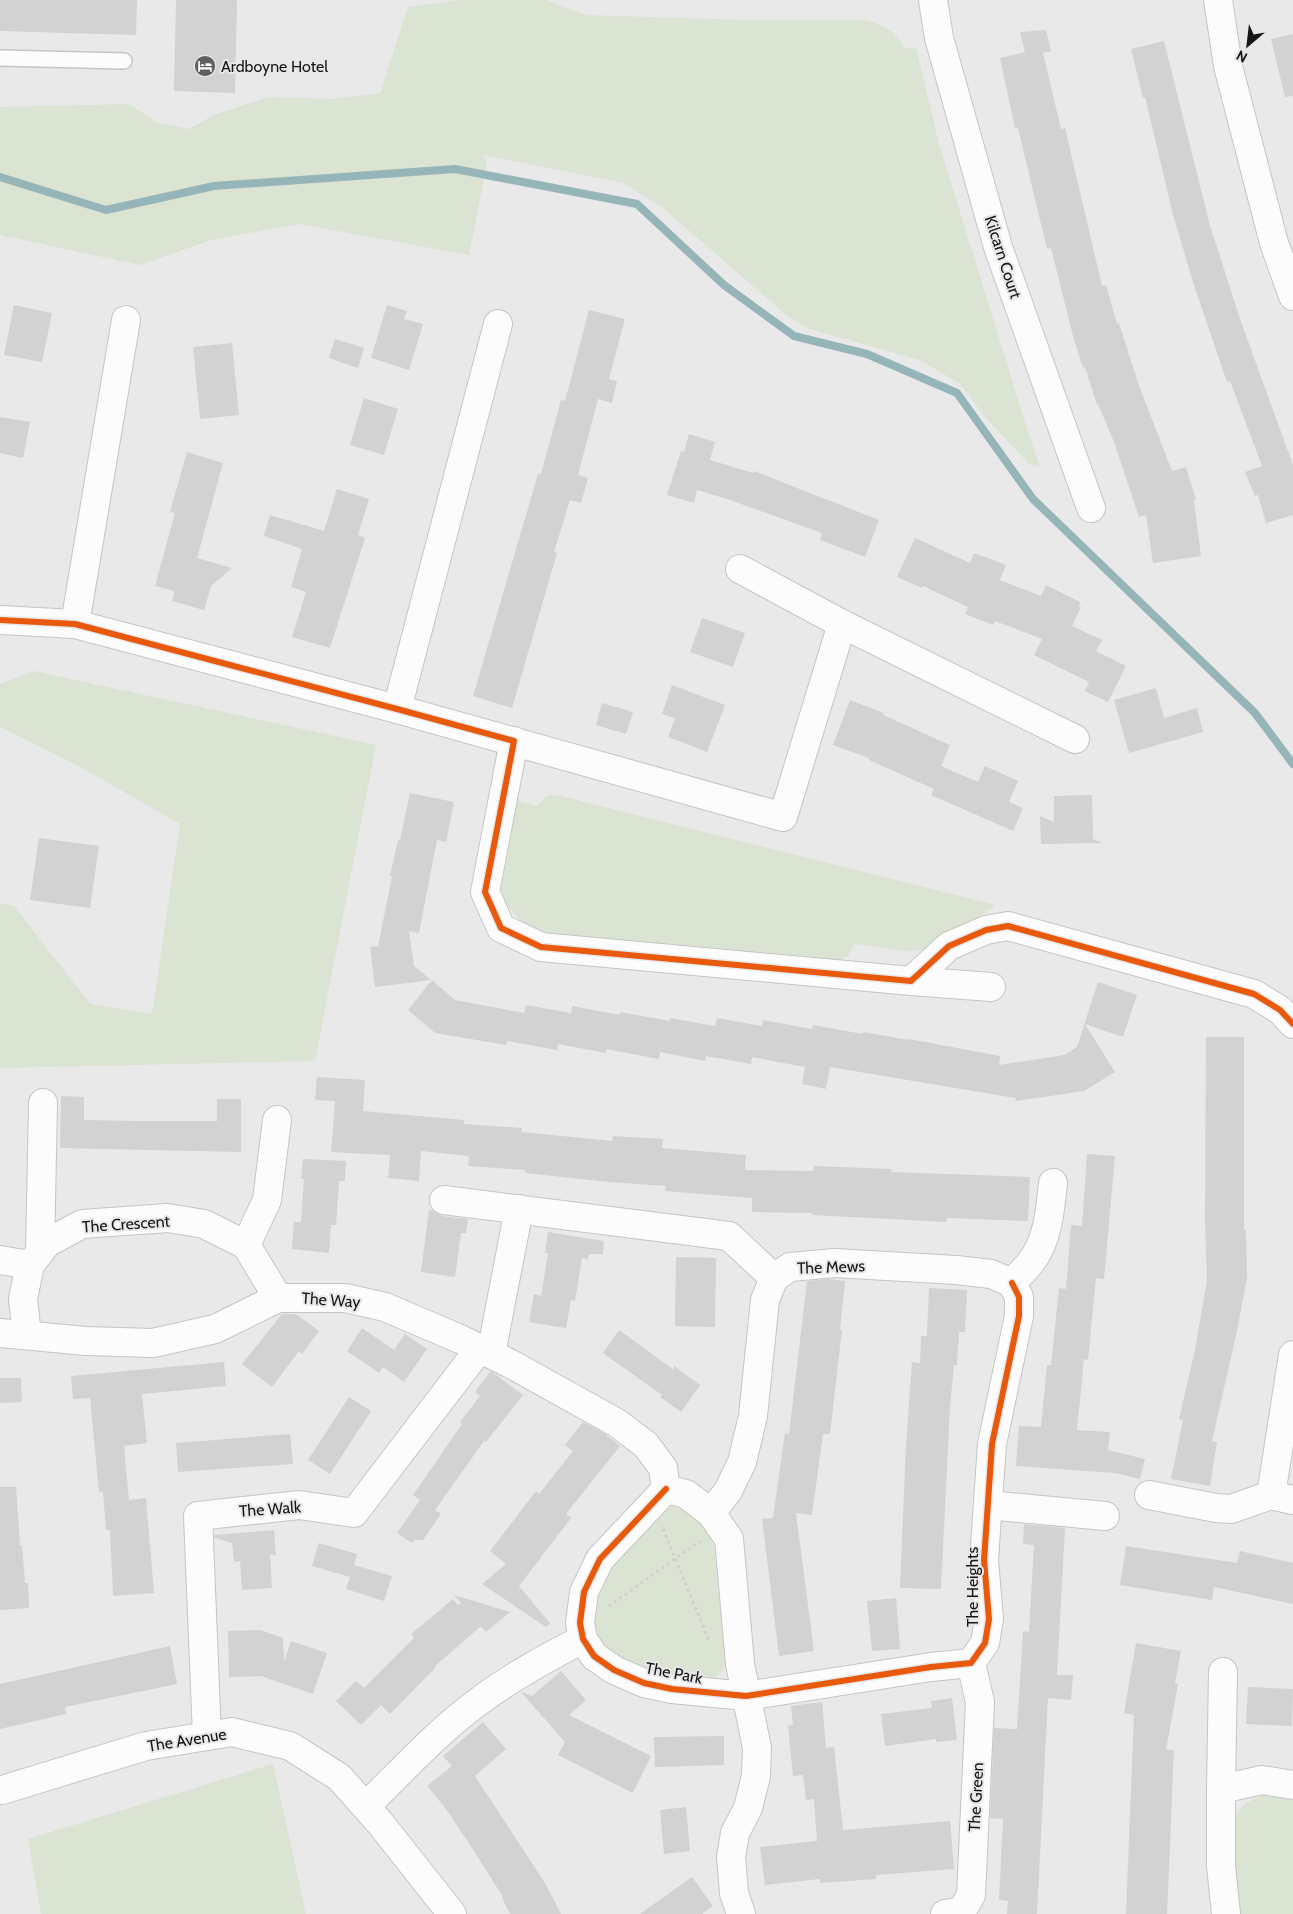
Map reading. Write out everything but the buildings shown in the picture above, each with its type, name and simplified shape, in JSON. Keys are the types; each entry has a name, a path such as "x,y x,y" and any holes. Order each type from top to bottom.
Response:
{"street":[{"name":"Kilcarn Court","path":"933,0 939,38 998,247 1091,508"},
{"path":"1218,0 1228,66 1274,243 1293,296"},
{"path":"75,624 126,320"},
{"path":"397,709 498,324"},
{"path":"740,569 842,624 1075,739"},
{"path":"0,620 75,624 397,709 783,817 842,624"},
{"path":"514,741 485,892 501,928 541,947 991,987"},
{"path":"911,981 949,946 986,930 1008,926 1254,994 1280,1010 1293,1024"},
{"path":"27,1335 23,1299 35,1259 43,1103"},
{"path":"277,1120 267,1200 246,1246 278,1298"},
{"path":"1012,1283 1032,1261 1042,1243 1048,1224 1054,1184"},
{"name":"The Mews","path":"444,1200 729,1236 774,1278 790,1267 835,1263 956,1270 991,1274 1012,1283"},
{"path":"485,1351 519,1209"},
{"name":"The Crescent","path":"35,1259 47,1243 82,1224 168,1218 204,1224 246,1246"},
{"path":"0,1260 35,1259"},
{"path":"716,1519 742,1462 753,1416 765,1300 774,1278"},
{"name":"The Heights","path":"971,1663 985,1643 989,1619 984,1560 992,1444 1019,1316 1019,1297 1012,1283"},
{"name":"The Way","path":"0,1333 86,1342 153,1343 215,1329 278,1298 345,1298 385,1307 485,1351 616,1423 646,1445 663,1468 659,1496"},
{"name":"The Walk","path":"207,1736 198,1516 299,1505 354,1513 485,1351"},
{"path":"1149,1495 1216,1508 1231,1509 1282,1498 1293,1355"},
{"path":"366,1806 477,1702 582,1633 584,1592 600,1559 659,1496 686,1494 716,1519 728,1539 740,1664 757,1748 756,1776 748,1808 735,1833 731,1857 734,1893 741,1914"},
{"path":"988,1505 1106,1516"},
{"name":"The Park","path":"582,1633 594,1656 614,1670 644,1683 672,1689 746,1696"},
{"path":"746,1696 931,1667 971,1663"},
{"name":"The Green","path":"945,1914 962,1911 971,1895 980,1702 971,1663"},
{"path":"1223,1672 1220,1789 1221,1866 1226,1914"},
{"name":"The Avenue","path":"1,1794 146,1746 232,1732 290,1746 339,1777 366,1806 452,1914"},
{"path":"1220,1789 1262,1780 1293,1785"}],"lane":[{"path":"0,58 124,62"}],"path":[{"path":"659,1496 676,1558 712,1650"},
{"path":"582,1633 676,1558 716,1519"}],"green space":[{"path":"461,0 546,0 586,15 747,20 863,20 883,26 907,49 916,47 939,144 1040,467 1029,464 986,418 959,383 920,360 806,328 784,313 664,209 624,183 483,155 487,163 469,255 299,224 211,240 140,265 0,235 0,107 129,104 158,123 189,129 214,115 268,97 333,99 380,93 408,7"},
{"path":"34,671 376,745 315,1061 0,1068 0,903 14,906 90,1004 152,1014 180,824 84,769 0,727 0,684"},
{"path":"557,795 995,905 980,917 923,950 903,951 855,944 847,957 837,960 550,936 523,924 506,904 500,886 501,868 518,801 537,806 546,796"},
{"path":"672,1507 691,1512 701,1520 713,1538 726,1664 725,1668 713,1681 687,1680 640,1668 622,1660 609,1650 595,1631 591,1612 607,1566 664,1510"},
{"path":"273,1764 306,1914 41,1914 28,1839"},
{"path":"1265,1795 1293,1797 1293,1914 1237,1914 1232,1819 1246,1804 1255,1798"}],"waterway":[{"path":"0,177 106,210 214,186 455,169 637,204 724,285 794,336 867,354 957,393 1033,499 1255,713 1293,764"}],"cycle path":[{"path":"0,620 75,624 514,741 485,892 501,928 541,947 911,981 949,946 986,930 1008,926 1254,994 1280,1010 1293,1024"},
{"path":"666,1489 600,1559 584,1592 580,1623 583,1639 594,1656 614,1670 644,1683 672,1689 746,1696 931,1667 971,1663 985,1643 989,1619 984,1560 992,1444 1019,1316 1019,1297 1012,1283"}],"place":[{"name":"Ardboyne Hotel","path":"205,66"}]}
